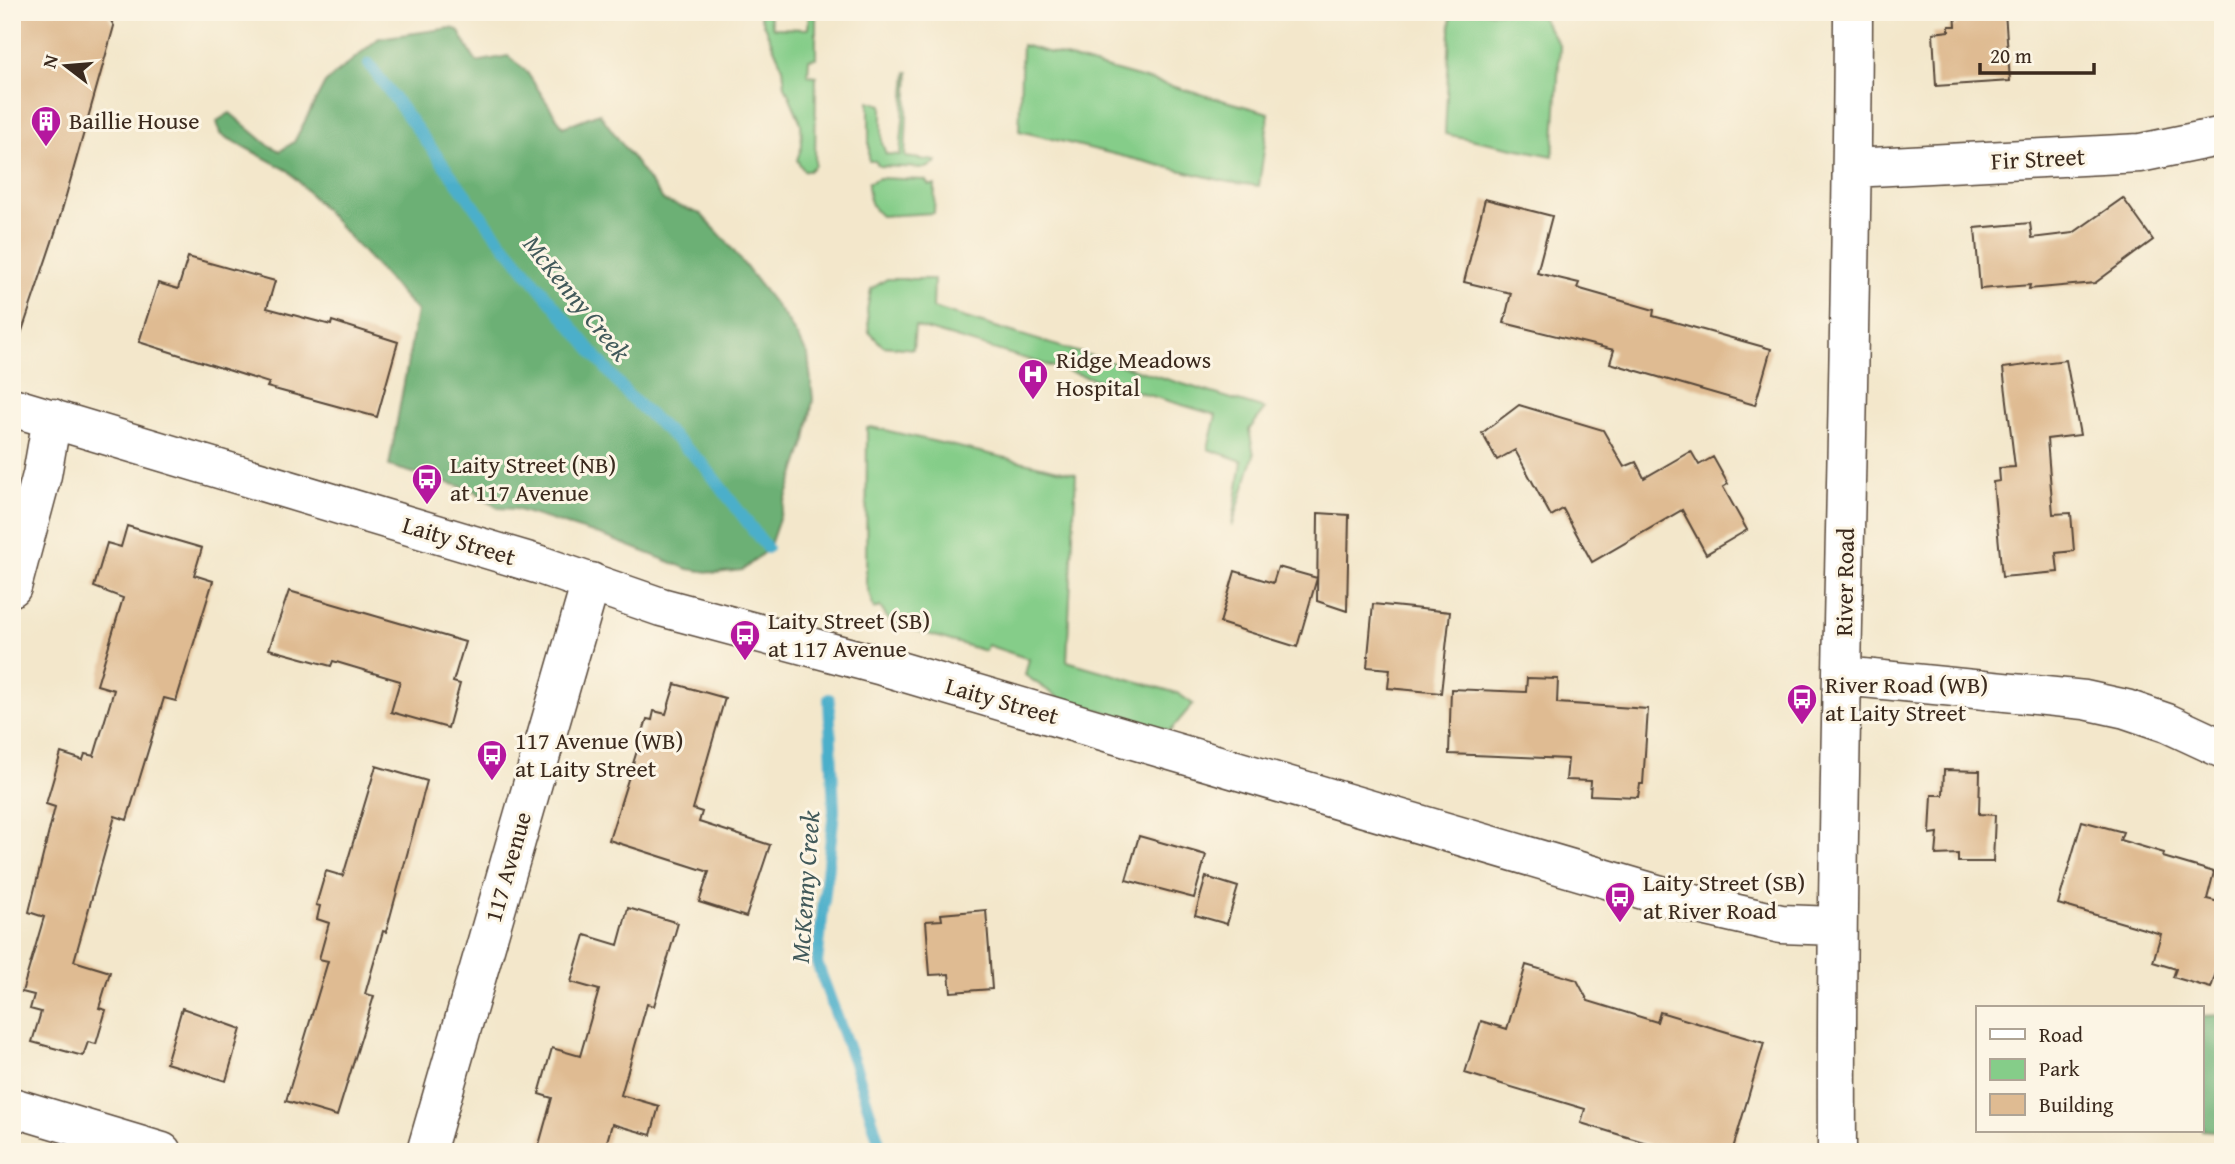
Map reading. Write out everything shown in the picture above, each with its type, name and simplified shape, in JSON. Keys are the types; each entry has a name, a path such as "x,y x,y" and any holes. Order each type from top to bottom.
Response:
{"street":[{"name":"River Road","path":"1837,1152 1836,926 1843,676 1853,12"},
{"name":"Fir Street","path":"1852,168 2140,153 2223,136"},
{"name":"Laity Street","path":"12,407 591,582 673,611 882,666 1681,901 1781,924 1836,926"},
{"path":"12,587 42,475 52,418"},
{"name":"117 Avenue","path":"426,1152 591,582"},
{"path":"1843,676 2085,700 2126,709 2167,723 2223,749"},
{"path":"12,1107 162,1152"}],"green space":[{"path":"758,12 768,12 773,28 808,29 809,12 816,12 816,58 809,59 808,75 816,76 815,165 809,171 804,171 797,160 802,146 801,123 785,86 783,68"},
{"path":"1451,12 1538,12 1560,46 1553,156 1445,134"},
{"path":"451,28 458,30 476,62 508,56 526,71 563,127 599,113 664,201 701,214 725,240 787,320 808,355 813,399 806,440 769,548 743,570 716,573 688,569 606,537 515,509 498,508 473,490 389,466 417,311 289,171 220,134 217,121 230,113 268,145 280,151 294,142 325,83 379,38"},
{"path":"1022,45 1269,113 1259,186 1228,182 1019,131"},
{"path":"907,72 905,157 936,161 926,168 879,166 875,161 869,161 869,101 882,105 882,143 886,154 900,155"},
{"path":"879,178 925,180 929,185 935,185 934,213 881,216 872,205 868,188 868,183"},
{"path":"887,279 934,279 933,308 1265,409 1249,430 1254,455 1232,527 1242,461 1208,449 1216,415 915,326 913,349 883,346 869,332 867,310 871,289"},
{"path":"867,428 1076,474 1067,661 1177,693 1193,704 1170,731 1059,698 1025,675 1029,659 987,645 985,651 891,623 880,607 874,609 866,583"},
{"path":"2223,1015 2223,1132 2204,1130 2204,1016"}],"building":[{"name":"Baillie House","path":"12,12 106,12 114,26 58,224 19,340 12,339"},
{"path":"1955,12 2005,12 2010,81 1936,86 1933,33 1949,31 1949,26 1956,26"},
{"path":"2123,198 2153,240 2095,283 2029,289 2030,285 1980,289 1975,228 2030,223 2032,238 2073,233"},
{"path":"1485,199 1552,216 1537,273 1579,283 1577,288 1654,310 1653,316 1771,349 1755,405 1610,363 1614,350 1504,323 1511,293 1464,282"},
{"path":"188,257 275,281 267,308 331,325 332,321 398,342 377,417 267,387 269,383 139,342 158,283 178,289"},
{"path":"2066,360 2080,435 2047,439 2053,514 2071,513 2074,551 2056,553 2058,572 2002,577 1993,482 2000,481 1999,468 2015,467 2003,368"},
{"path":"1519,405 1603,430 1624,467 1636,462 1644,478 1691,451 1699,465 1713,457 1728,484 1723,487 1747,530 1706,554 1682,510 1592,562 1563,509 1551,516 1515,450 1497,460 1482,433"},
{"path":"1318,513 1349,515 1347,611 1317,601"},
{"path":"127,526 202,548 194,575 213,581 176,701 164,698 127,820 115,816 74,961 110,972 99,1008 106,1010 96,1044 88,1042 83,1056 32,1042 41,1012 30,1009 34,995 22,992 44,917 29,912 55,807 46,804 61,753 83,760 85,754 94,756 114,690 97,685 123,598 94,587 107,543 121,547"},
{"path":"1278,567 1317,578 1297,647 1220,623 1235,571 1273,583"},
{"path":"289,591 465,642 453,682 460,684 448,728 391,712 400,681 333,661 331,666 269,649"},
{"path":"1373,604 1450,612 1441,693 1388,688 1390,669 1367,667"},
{"path":"1527,678 1558,679 1557,703 1648,709 1643,784 1640,784 1638,797 1590,795 1591,781 1566,780 1568,759 1449,754 1451,689 1526,692"},
{"path":"675,684 725,698 693,809 702,812 699,822 770,845 746,917 699,902 709,872 609,840 647,719 652,720 654,711 666,714"},
{"path":"376,766 427,781 386,932 383,931 365,994 374,996 337,1116 286,1101 328,961 319,959 329,923 317,919 320,906 316,905 326,871 343,876"},
{"path":"1944,770 1980,771 1979,814 1995,815 1993,862 1958,862 1958,854 1936,855 1938,833 1930,834 1932,795 1943,795"},
{"path":"2082,821 2123,832 2120,840 2164,853 2163,857 2214,872 2207,899 2223,903 2223,950 2211,988 2173,977 2176,969 2153,962 2161,934 2058,904"},
{"path":"1139,836 1206,855 1194,898 1126,880"},
{"path":"1206,877 1238,887 1227,924 1195,915"},
{"path":"628,908 678,923 654,1006 647,1004 621,1095 659,1106 651,1135 612,1124 604,1152 537,1152 552,1098 539,1094 552,1048 580,1056 599,990 571,982 585,935 618,945"},
{"path":"986,910 992,989 951,992 949,974 930,975 926,921 942,920 941,914"},
{"path":"1526,965 1577,980 1588,1001 1657,1022 1660,1012 1764,1043 1732,1152 1647,1152 1650,1144 1581,1123 1585,1109 1465,1073 1481,1021 1507,1029"},
{"path":"182,1008 241,1029 226,1081 166,1063"}],"waterway":[{"name":"McKenny Creek","path":"369,64 492,230 628,395 703,464 767,548"},
{"name":"McKenny Creek","path":"829,699 834,811 817,963 857,1071 882,1152"}],"place":[{"name":"Baillie House","path":"46,148"},
{"name":"Ridge Meadows Hospital","path":"1033,401"},
{"name":"Laity Street (NB) at 117 Avenue","path":"427,506"},
{"name":"Laity Street (SB) at 117 Avenue","path":"745,662"},
{"name":"River Road (WB) at Laity Street","path":"1802,726"},
{"name":"117 Avenue (WB) at Laity Street","path":"492,782"},
{"name":"Laity Street (SB) at River Road","path":"1620,924"}]}
